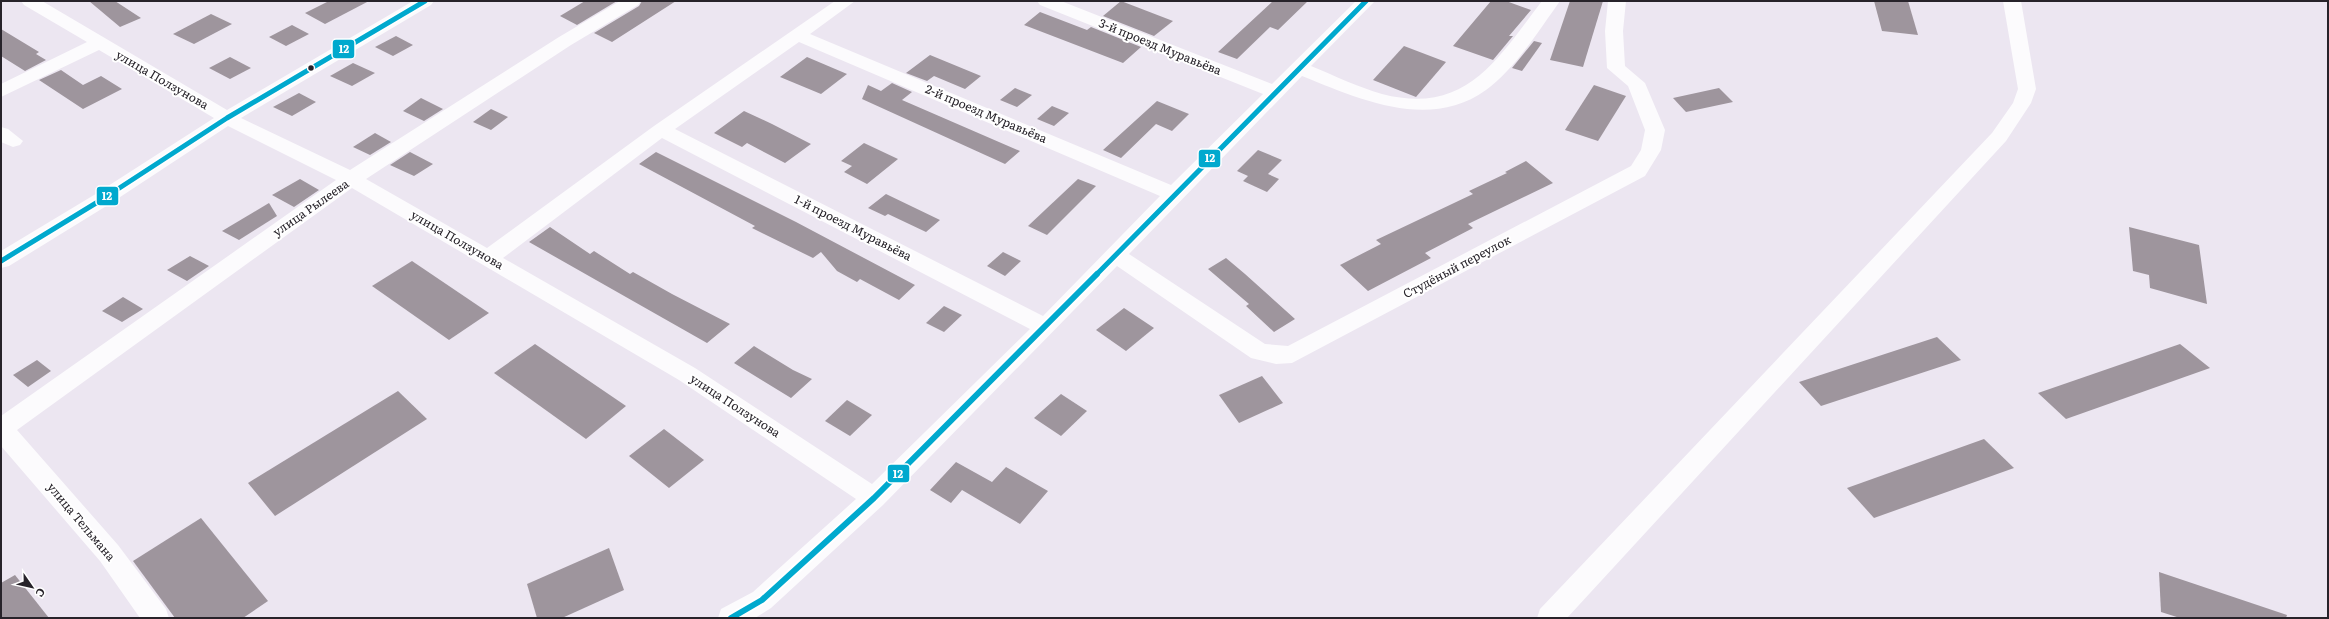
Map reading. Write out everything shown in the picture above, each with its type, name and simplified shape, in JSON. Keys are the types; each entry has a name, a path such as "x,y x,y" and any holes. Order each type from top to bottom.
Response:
{"street":[{"path":"1,261 101,200 226,118 425,1"},
{"name":"улица Рылеева","path":"1,429 351,179 565,41 632,1"},
{"path":"488,258 661,130 846,1"},
{"name":"3-й проезд Муравьёва","path":"1046,1 1275,92"},
{"path":"1299,68 1379,99 1404,103 1449,100 1469,93 1482,85 1498,68 1551,1"},
{"name":"Студёный переулок","path":"1116,255 1259,352 1276,356 1292,354 1638,171 1651,150 1655,130 1636,83 1616,68 1614,31 1617,1"},
{"path":"1550,618 1999,137 2022,103 2027,89 2012,1"},
{"path":"731,618 762,600 874,498 1046,327 1174,194 1363,2"},
{"name":"улица Ползунова","path":"40,3 99,43 226,118 351,179 687,374 874,498"},
{"name":"2-й проезд Муравьёва","path":"798,35 1174,194"},
{"path":"1,91 99,43"},
{"name":"1-й проезд Муравьёва","path":"661,130 1046,327"},
{"name":"улица Тельмана","path":"1,429 109,553 156,618"}],"building":[{"path":"89,1 115,1 141,18 120,27"},
{"path":"329,1 369,1 325,24 305,13"},
{"path":"585,1 617,1 577,25 560,16"},
{"path":"642,1 676,1 612,42 594,33 639,6"},
{"path":"1121,1 1173,21 1154,36 1103,16"},
{"path":"1273,1 1308,1 1278,30 1270,27 1237,59 1218,52"},
{"path":"1491,1 1506,1 1531,10 1509,36 1513,36 1493,60 1453,46"},
{"path":"1570,1 1603,1 1583,67 1550,60"},
{"path":"1874,1 1908,1 1918,35 1882,31"},
{"path":"1040,12 1087,30 1091,27 1141,47 1123,63 1024,25"},
{"path":"211,14 232,24 194,44 173,34"},
{"path":"292,25 309,34 286,46 269,37"},
{"path":"1,29 39,52 36,54 46,60 25,71 1,56"},
{"path":"396,36 413,45 393,56 375,47"},
{"path":"1534,41 1542,43 1522,71 1512,68"},
{"path":"1404,46 1446,62 1416,97 1373,80"},
{"path":"930,55 981,76 965,89 934,76 927,81 906,73"},
{"path":"230,57 251,68 230,79 209,68"},
{"path":"807,57 847,74 821,94 780,77"},
{"path":"353,63 375,73 352,86 330,76"},
{"path":"61,70 83,85 101,76 122,89 83,109 39,80"},
{"path":"892,83 912,92 902,100 1020,151 1005,164 862,99 868,85 881,91"},
{"path":"1594,85 1626,96 1598,141 1565,130"},
{"path":"1015,88 1032,95 1017,107 1000,100"},
{"path":"1719,88 1733,102 1686,112 1673,98"},
{"path":"299,93 316,102 292,116 273,107"},
{"path":"421,98 443,109 424,121 403,111"},
{"path":"1157,101 1189,114 1172,131 1156,124 1121,158 1103,150"},
{"path":"1052,106 1069,113 1054,126 1037,119"},
{"path":"491,109 508,117 491,130 473,122"},
{"path":"744,111 811,144 785,163 747,143 742,147 714,133"},
{"path":"375,133 391,142 370,155 353,147"},
{"path":"864,143 898,159 867,184 844,172 852,166 841,161"},
{"path":"1258,150 1282,160 1268,174 1279,179 1267,192 1243,181 1248,176 1237,171"},
{"path":"410,152 433,164 414,176 390,165"},
{"path":"656,152 796,222 915,285 899,300 860,279 857,282 837,271 821,252 813,258 752,228 755,226 639,164"},
{"path":"1526,161 1553,183 1468,224 1473,228 1425,253 1431,258 1368,291 1340,265 1381,244 1376,240 1473,194 1469,191 1507,173 1505,172"},
{"path":"300,179 319,190 294,207 272,195"},
{"path":"1078,179 1096,186 1047,235 1028,226"},
{"path":"886,194 940,220 926,232 888,214 885,216 868,208"},
{"path":"269,203 277,216 239,240 222,231"},
{"path":"550,227 590,254 594,251 630,274 633,272 730,324 707,343 529,242"},
{"path":"2129,227 2199,245 2207,304 2150,288 2149,275 2133,271"},
{"path":"1003,252 1021,261 1005,276 987,266"},
{"path":"190,256 209,266 187,281 167,270"},
{"path":"1226,258 1295,319 1274,332 1246,306 1249,304 1208,269"},
{"path":"412,261 489,313 449,340 372,286"},
{"path":"123,297 143,309 122,322 102,311"},
{"path":"944,306 962,315 944,332 926,323"},
{"path":"1124,308 1154,328 1126,351 1096,330"},
{"path":"1937,337 1961,360 1821,406 1799,382"},
{"path":"535,344 626,406 586,439 494,373"},
{"path":"2180,344 2210,368 2066,419 2038,393"},
{"path":"754,346 793,370 812,379 791,398 734,363"},
{"path":"37,360 51,371 28,387 13,375"},
{"path":"1262,376 1283,403 1239,423 1219,395"},
{"path":"398,391 427,419 275,516 248,483"},
{"path":"1061,394 1087,411 1061,436 1034,418"},
{"path":"847,400 872,415 850,436 825,421"},
{"path":"664,429 704,460 669,488 629,456"},
{"path":"1984,439 2014,468 1874,518 1847,488"},
{"path":"956,462 992,482 1006,467 1048,491 1020,524 962,490 951,503 930,490"},
{"path":"201,518 268,601 243,618 175,618 133,561"},
{"path":"609,548 624,590 562,618 537,618 527,584"},
{"path":"2159,572 2287,615 2286,618 2180,618 2161,612"},
{"path":"15,575 49,618 1,618 1,583"}],"transit line":[{"name":"12","path":"1,261 101,200 227,118 425,1"},
{"name":"12","path":"731,618 762,600 874,498 1046,327 1174,194 1366,1"}]}
